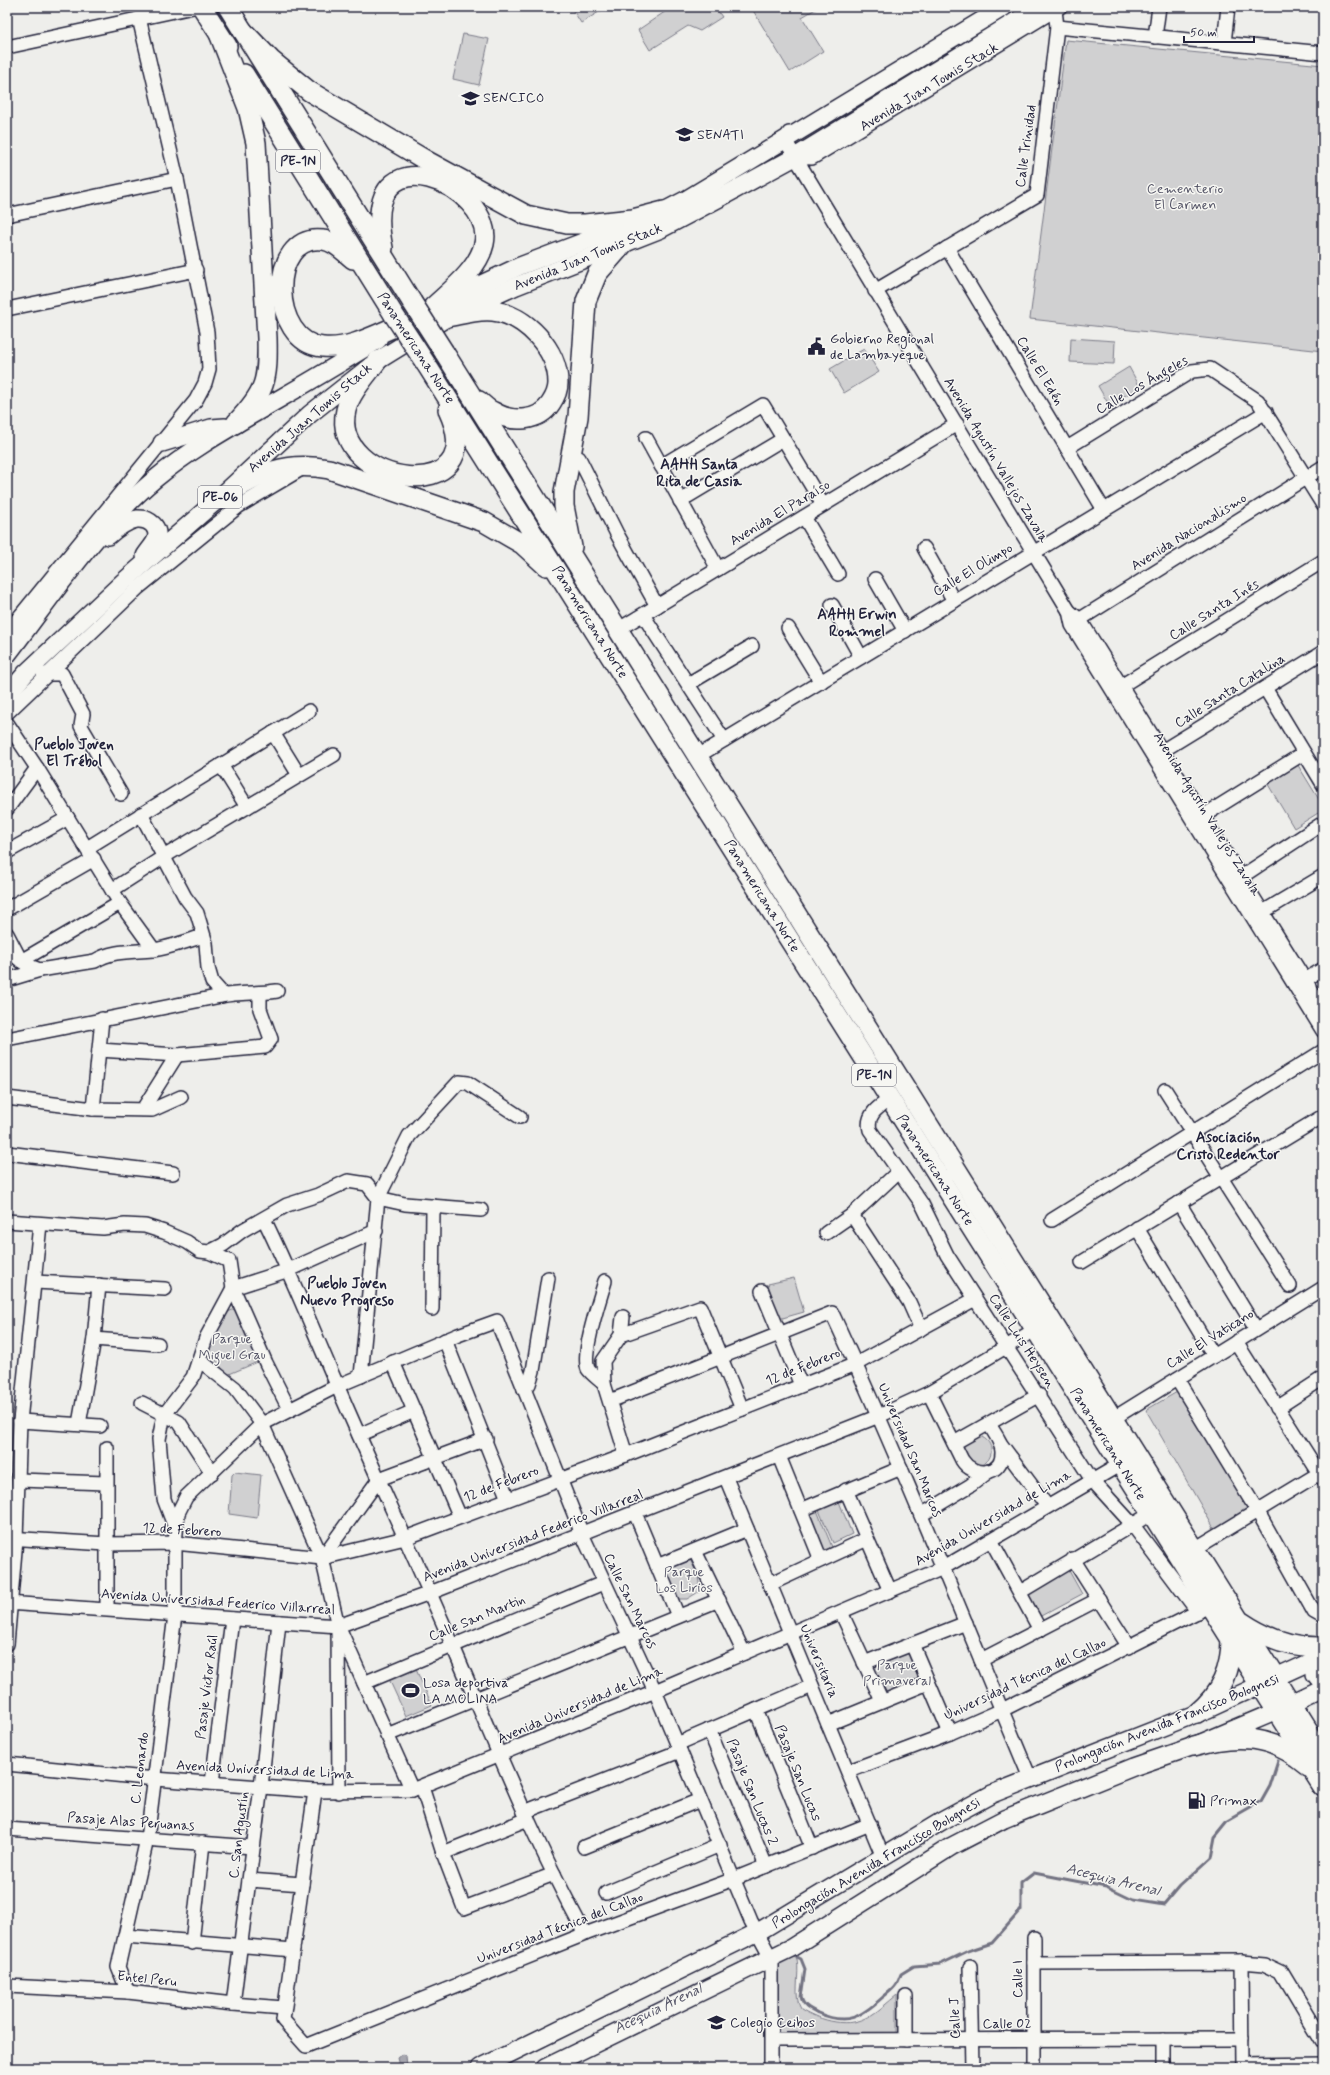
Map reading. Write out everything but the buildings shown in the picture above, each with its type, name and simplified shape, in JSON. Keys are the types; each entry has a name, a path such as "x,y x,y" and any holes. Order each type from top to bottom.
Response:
{"highway":[{"name":"Panamericana Norte","path":"202,7 364,269 402,318 426,364 440,384 889,1100 1152,1513 1187,1553 1240,1620 1268,1682 1284,1708 1319,1779"},
{"name":"Panamericana Norte","path":"228,7 1114,1418 1187,1553 1204,1609 1268,1682"},
{"path":"243,31 281,69 308,91 526,216 567,224 585,224 633,219 664,211"},
{"path":"220,36 248,108 256,143 267,338 267,368 262,392 255,403 233,425"},
{"path":"385,257 380,230 379,212 388,189 395,181 405,177 417,175 428,177 442,184 469,202 478,212 483,222 484,244 480,255 460,281 440,312"},
{"path":"364,269 334,244 323,240 303,243 294,250 285,267 282,293 288,321 301,340 311,346 336,347 350,345 402,318"},
{"path":"574,558 564,506 564,492 578,417 585,308 591,287 597,274 625,242"},
{"path":"440,312 479,310 494,311 512,315 524,322 535,334 552,359 557,371 558,384 555,397 548,408 537,416 523,420 507,417 494,412 472,396"},
{"path":"377,361 352,396 346,409 346,433 349,444 361,458 394,474 412,477 430,476 442,471 450,463 456,445 456,432 440,384"},
{"path":"214,503 255,487 278,468 308,465 329,469 484,522 522,544 567,586"},
{"path":"1240,1620 1256,1631 1273,1639 1320,1654"},
{"path":"1197,1713 1208,1704 1219,1690 1227,1674 1231,1657 1231,1639"},
{"name":"Panamericana Norte","path":"1284,1708 1323,1754"},
{"path":"1194,1746 1216,1739 1235,1738 1253,1739 1271,1743 1295,1755 1319,1779"}],"main road":[{"name":"Avenida Juan Tomis Stack","path":"7,696 26,673 123,582 214,503 310,414 440,312 520,266 664,211 785,140 1004,7"},
{"name":"Avenida Juan Tomis Stack","path":"7,655 78,562 118,514 154,480 187,454 402,318 440,312 516,286 661,229 795,157 1052,8"},
{"path":"162,443 211,428 233,425"},
{"path":"78,562 115,530 126,523 136,519 150,521 155,527 156,540 123,582"},
{"path":"1320,1654 1314,1674 1323,1684"},
{"name":"Prolongación Avenida Francisco Bolognesi","path":"480,2068 758,1932 968,1806 1030,1778 1197,1713 1268,1682 1320,1654"},
{"name":"Prolongación Avenida Francisco Bolognesi","path":"545,2068 791,1948 952,1846 1020,1812 1127,1770 1194,1746 1284,1708 1323,1689"}],"street":[{"path":"7,47 193,7"},
{"name":"Avenida Juan Tomis Stack","path":"785,140 790,131 992,7"},
{"path":"1155,36 1159,7"},
{"path":"1224,43 1228,7"},
{"name":"Calle Trinidad","path":"874,291 1037,195 1057,27 1052,8"},
{"path":"7,632 196,400 205,383 209,369 207,332 196,270 177,180 139,18"},
{"path":"1057,27 1323,53"},
{"name":"Avenida Agustín Vallejos Zavala","path":"785,140 874,291 957,424 1069,611 1258,915 1323,1031"},
{"path":"7,215 177,180"},
{"name":"Calle El Edén","path":"947,248 1104,510"},
{"path":"7,309 196,270"},
{"name":"Calle Los Ángeles","path":"1067,448 1192,371 1210,369 1220,374 1258,401 1323,505"},
{"path":"661,466 763,405 824,505"},
{"name":"Calle El Olimpo","path":"698,756 1266,412"},
{"name":"Avenida El Paraíso","path":"619,629 957,424"},
{"path":"646,438 718,569"},
{"path":"680,501 783,439"},
{"path":"579,458 617,534 658,606"},
{"name":"Avenida Nacionalismo","path":"1076,622 1323,468"},
{"path":"7,713 138,588 221,520 255,487"},
{"path":"214,503 221,520"},
{"path":"804,517 838,574"},
{"path":"172,539 192,544"},
{"path":"924,548 954,601"},
{"name":"Calle Santa Inés","path":"1121,686 1323,561"},
{"path":"875,579 905,631"},
{"path":"832,605 862,657"},
{"path":"643,615 724,740"},
{"name":"Avenida Agustín Vallejos Zavala","path":"1076,622 1121,686 1158,754 1203,816 1241,876 1258,915 1305,980 1323,1009"},
{"path":"788,628 821,682"},
{"path":"688,684 752,646"},
{"name":"Calle Santa Catalina","path":"1158,754 1323,652"},
{"path":"26,673 62,674 83,714 81,726 121,794"},
{"path":"1265,688 1323,784"},
{"path":"87,848 310,711"},
{"path":"7,723 37,768 120,903 154,950"},
{"path":"274,733 299,775"},
{"path":"1203,816 1304,753"},
{"path":"112,890 165,856 334,754"},
{"path":"221,765 247,807"},
{"path":"7,809 37,768"},
{"path":"141,814 186,897 197,914 206,943 208,968 212,982 220,991 221,996"},
{"path":"7,852 68,818"},
{"path":"1241,876 1323,822"},
{"path":"7,908 94,859"},
{"path":"1258,915 1323,876"},
{"path":"21,961 120,903"},
{"path":"7,934 21,961"},
{"path":"7,980 40,970 95,961 113,954 154,950 203,936"},
{"path":"7,950 21,961 40,970"},
{"path":"1305,980 1323,969"},
{"path":"7,1039 221,996 248,992 260,993 277,991"},
{"path":"99,1050 177,1055 262,1048 268,1045 271,1039 260,1009 260,993"},
{"path":"93,1109 102,1020"},
{"path":"1052,1220 1193,1134 1323,1051"},
{"path":"143,1109 177,1055"},
{"path":"361,1376 378,1198 409,1136 459,1082 468,1083 520,1117"},
{"path":"1165,1090 1290,1286"},
{"path":"7,1098 93,1109 152,1110 181,1097"},
{"name":"Calle Luis Heysen","path":"889,1100 872,1113 869,1124 870,1130 928,1215 947,1255 1039,1395 1092,1480 1132,1524 1163,1566 1204,1609"},
{"path":"1082,1262 1323,1116"},
{"path":"7,1153 173,1173"},
{"path":"826,1233 852,1215 899,1171"},
{"path":"209,1252 223,1245 243,1230 287,1205 318,1195 348,1181 366,1184 378,1198 405,1204 481,1210"},
{"path":"1179,1203 1256,1329"},
{"path":"432,1309 433,1206"},
{"path":"852,1215 909,1302 921,1329"},
{"path":"264,1219 289,1270 337,1386 406,1538 453,1646 498,1756 584,1934"},
{"path":"7,1221 103,1228 125,1225 146,1226 187,1242 200,1251 209,1252 229,1260 233,1288 289,1409"},
{"path":"7,1644 11,1539 19,1480 13,1437 20,1421 40,1224"},
{"path":"1137,1228 1214,1356"},
{"path":"176,1537 164,1499 159,1439 164,1415 193,1377 206,1338 233,1288 289,1270 376,1231"},
{"path":"524,1389 529,1384 533,1371 548,1278"},
{"path":"604,1384 588,1369 586,1359 594,1318 605,1281"},
{"path":"35,1282 165,1289"},
{"path":"79,1424 94,1339 99,1285"},
{"name":"Calle El Vaticano","path":"1114,1418 1323,1288"},
{"path":"762,1291 801,1385"},
{"name":"12 de Febrero","path":"11,1539 107,1544 176,1537 322,1558 406,1538 626,1455 856,1364 975,1299"},
{"path":"621,1335 700,1307 742,1409"},
{"name":"Universidad San Marcos","path":"779,1334 832,1313 879,1416 1030,1778"},
{"path":"624,1317 621,1335 603,1361 604,1384 626,1455"},
{"name":"Calle San Marcos","path":"445,1340 497,1321 559,1480 603,1583 655,1691 734,1879 771,1958"},
{"name":"Avenida Universidad Federico Villarreal","path":"9,1603 338,1626 430,1594 726,1478 879,1416 929,1393 1006,1345 1036,1329"},
{"path":"610,1400 779,1334"},
{"path":"94,1339 158,1344"},
{"path":"176,1537 178,1513 186,1497 262,1424 337,1386 445,1340 486,1439 508,1499"},
{"path":"1163,1566 1322,1475 1277,1408 1236,1342"},
{"path":"199,1360 235,1388 262,1424 322,1558 338,1626 387,1735 417,1788 464,1908 554,1874"},
{"path":"393,1362 460,1517"},
{"path":"1277,1408 1323,1378"},
{"path":"1177,1379 1258,1512 1314,1612 1323,1616"},
{"path":"929,1393 967,1467 974,1472 990,1471"},
{"path":"954,1443 1039,1395"},
{"path":"142,1403 179,1422 212,1473"},
{"path":"359,1435 414,1411"},
{"path":"20,1421 100,1426"},
{"path":"989,1424 1000,1443 1047,1506"},
{"path":"322,1558 379,1479 486,1439"},
{"path":"921,1515 971,1485 996,1467 1001,1458 1000,1443"},
{"path":"106,1448 107,1610"},
{"path":"779,1456 820,1560"},
{"name":"Avenida Universidad de Lima","path":"7,1764 155,1779 315,1791 339,1792 417,1788 655,1691 943,1568 1121,1464"},
{"path":"800,1510 901,1468"},
{"name":"Universitaria","path":"726,1478 883,1857"},
{"path":"19,1480 106,1483"},
{"path":"846,1490 890,1590"},
{"path":"635,1513 678,1616"},
{"path":"1020,1592 1152,1513"},
{"path":"657,1566 746,1529"},
{"name":"C. Leonardo","path":"128,1992 118,1967 147,1839 175,1615 176,1537"},
{"path":"770,1584 867,1539"},
{"path":"991,1540 1040,1630"},
{"path":"694,1551 744,1653"},
{"path":"1073,1559 1129,1648"},
{"name":"Calle San Martin","path":"364,1683 603,1583"},
{"path":"981,1660 1099,1599"},
{"path":"387,1735 719,1600"},
{"name":"Universidad Técnica del Callao","path":"849,1772 950,1733 1002,1710 1129,1648 1204,1609"},
{"path":"840,1612 882,1701"},
{"name":"Pasaje Victor Raúl","path":"212,1783 232,1619"},
{"name":"C. San Agustín","path":"233,2004 261,1787 279,1622"},
{"path":"864,1663 966,1623"},
{"path":"338,1626 339,1792"},
{"path":"912,1644 950,1733"},
{"path":"828,1724 882,1701 928,1684"},
{"path":"443,1853 678,1747 709,1730 812,1686"},
{"name":"Pasaje San Lucas","path":"756,1710 812,1848"},
{"name":"Pasaje San Lucas 2","path":"709,1730 766,1866"},
{"path":"284,2008 315,1791"},
{"path":"584,1847 700,1800"},
{"name":"Universidad Técnica del Callao","path":"284,2008 283,2020 306,2046 584,1934 734,1879 870,1824"},
{"name":"Pasaje Alas Peruanas","path":"7,1829 253,1847"},
{"path":"192,1943 203,1843"},
{"path":"606,1894 720,1845"},
{"path":"249,1880 302,1884"},
{"path":"125,1936 192,1943 293,1950"},
{"name":"Calle I","path":"1034,1938 1034,2068"},
{"path":"771,1958 772,2068"},
{"path":"1034,1963 1241,1962 1264,1964 1281,1972 1323,2042"},
{"path":"1241,1962 1242,2067 1323,2064"},
{"name":"Calle J","path":"970,1967 972,2068"},
{"name":"Entel Peru","path":"7,1986 128,1992 233,2004 284,2008"},
{"path":"906,1996 906,2040"},
{"path":"1163,2039 1163,2068"},
{"name":"Calle 02","path":"772,2040 1242,2039"}],"green space":[{"path":"571,7 607,7 581,23"},
{"path":"672,7 715,7 722,17 700,31 688,26 650,50 638,30"},
{"path":"751,7 819,7 802,17 823,51 790,72"},
{"path":"463,34 489,39 479,85 453,79"},
{"name":"Cementerio El Carmen","path":"1066,40 1323,65 1323,351 1030,319"},
{"path":"1071,338 1115,341 1114,364 1070,362"},
{"path":"864,349 879,372 844,393 830,369"},
{"path":"1129,367 1140,387 1109,405 1098,386"},
{"path":"1296,762 1323,806 1323,810 1294,828 1266,781"},
{"path":"794,1278 804,1312 779,1319 768,1284"},
{"name":"Parque Miguel Grau","path":"237,1308 260,1361 227,1375 209,1351 221,1315"},
{"path":"1177,1392 1248,1509 1215,1530 1146,1410"},
{"path":"979,1436 988,1442 991,1447 991,1451 988,1460 984,1464 978,1466 961,1455 962,1445"},
{"path":"235,1472 261,1475 257,1518 229,1514 232,1475"},
{"path":"838,1499 852,1534 833,1543 818,1508"},
{"path":"816,1508 832,1547 820,1552 804,1513"},
{"name":"Parque Los Lirios","path":"689,1557 698,1576 700,1591 687,1599 677,1599 663,1567"},
{"path":"1068,1569 1082,1594 1039,1617 1026,1594"},
{"name":"Parque Primaveral","path":"907,1650 920,1682 885,1695 873,1664"},
{"name":"Losa deportiva LA MOLINA","path":"414,1665 432,1705 406,1716 388,1677"},
{"path":"794,1957 797,1959 798,1965 797,1998 801,2009 826,2020 844,2023 853,2022 870,2016 881,2009 897,1995 897,2034 776,2034 777,1967 780,1962"}],"shaded area":[{"path":"402,2054 406,2056 406,2068 399,2066 397,2058"}],"waterway":[{"name":"Acequia Arenal","path":"793,1955 801,1959 805,1969 801,1997 805,2005 815,2012 828,2017 846,2019 868,2010 894,1987 901,1974 914,1966 941,1964 968,1951 992,1943 1021,1910 1021,1883 1034,1873 1106,1887 1133,1900 1164,1905 1180,1886 1211,1858 1215,1837 1228,1821 1261,1802 1270,1786 1278,1761"},
{"name":"Acequia Arenal","path":"630,2036 686,2008"}],"place":[{"name":"SENCICO","path":"470,98"},
{"name":"SENATI","path":"684,135"},
{"name":"Gobierno Regional de Lambayeque","path":"817,347"},
{"name":"Losa deportiva LA MOLINA","path":"410,1691"},
{"name":"Primax","path":"1197,1801"},
{"name":"Colegio Ceibos","path":"717,2023"}],"district":[{"name":"AAHH Santa Rita de Casia","path":"699,474"},
{"name":"AAHH Erwin Rommel","path":"857,624"},
{"name":"Pueblo Joven El Trébol","path":"74,754"},
{"name":"Asociación Cristo Redentor","path":"1228,1146"},
{"name":"Pueblo Joven Nuevo Progreso","path":"347,1292"}]}
